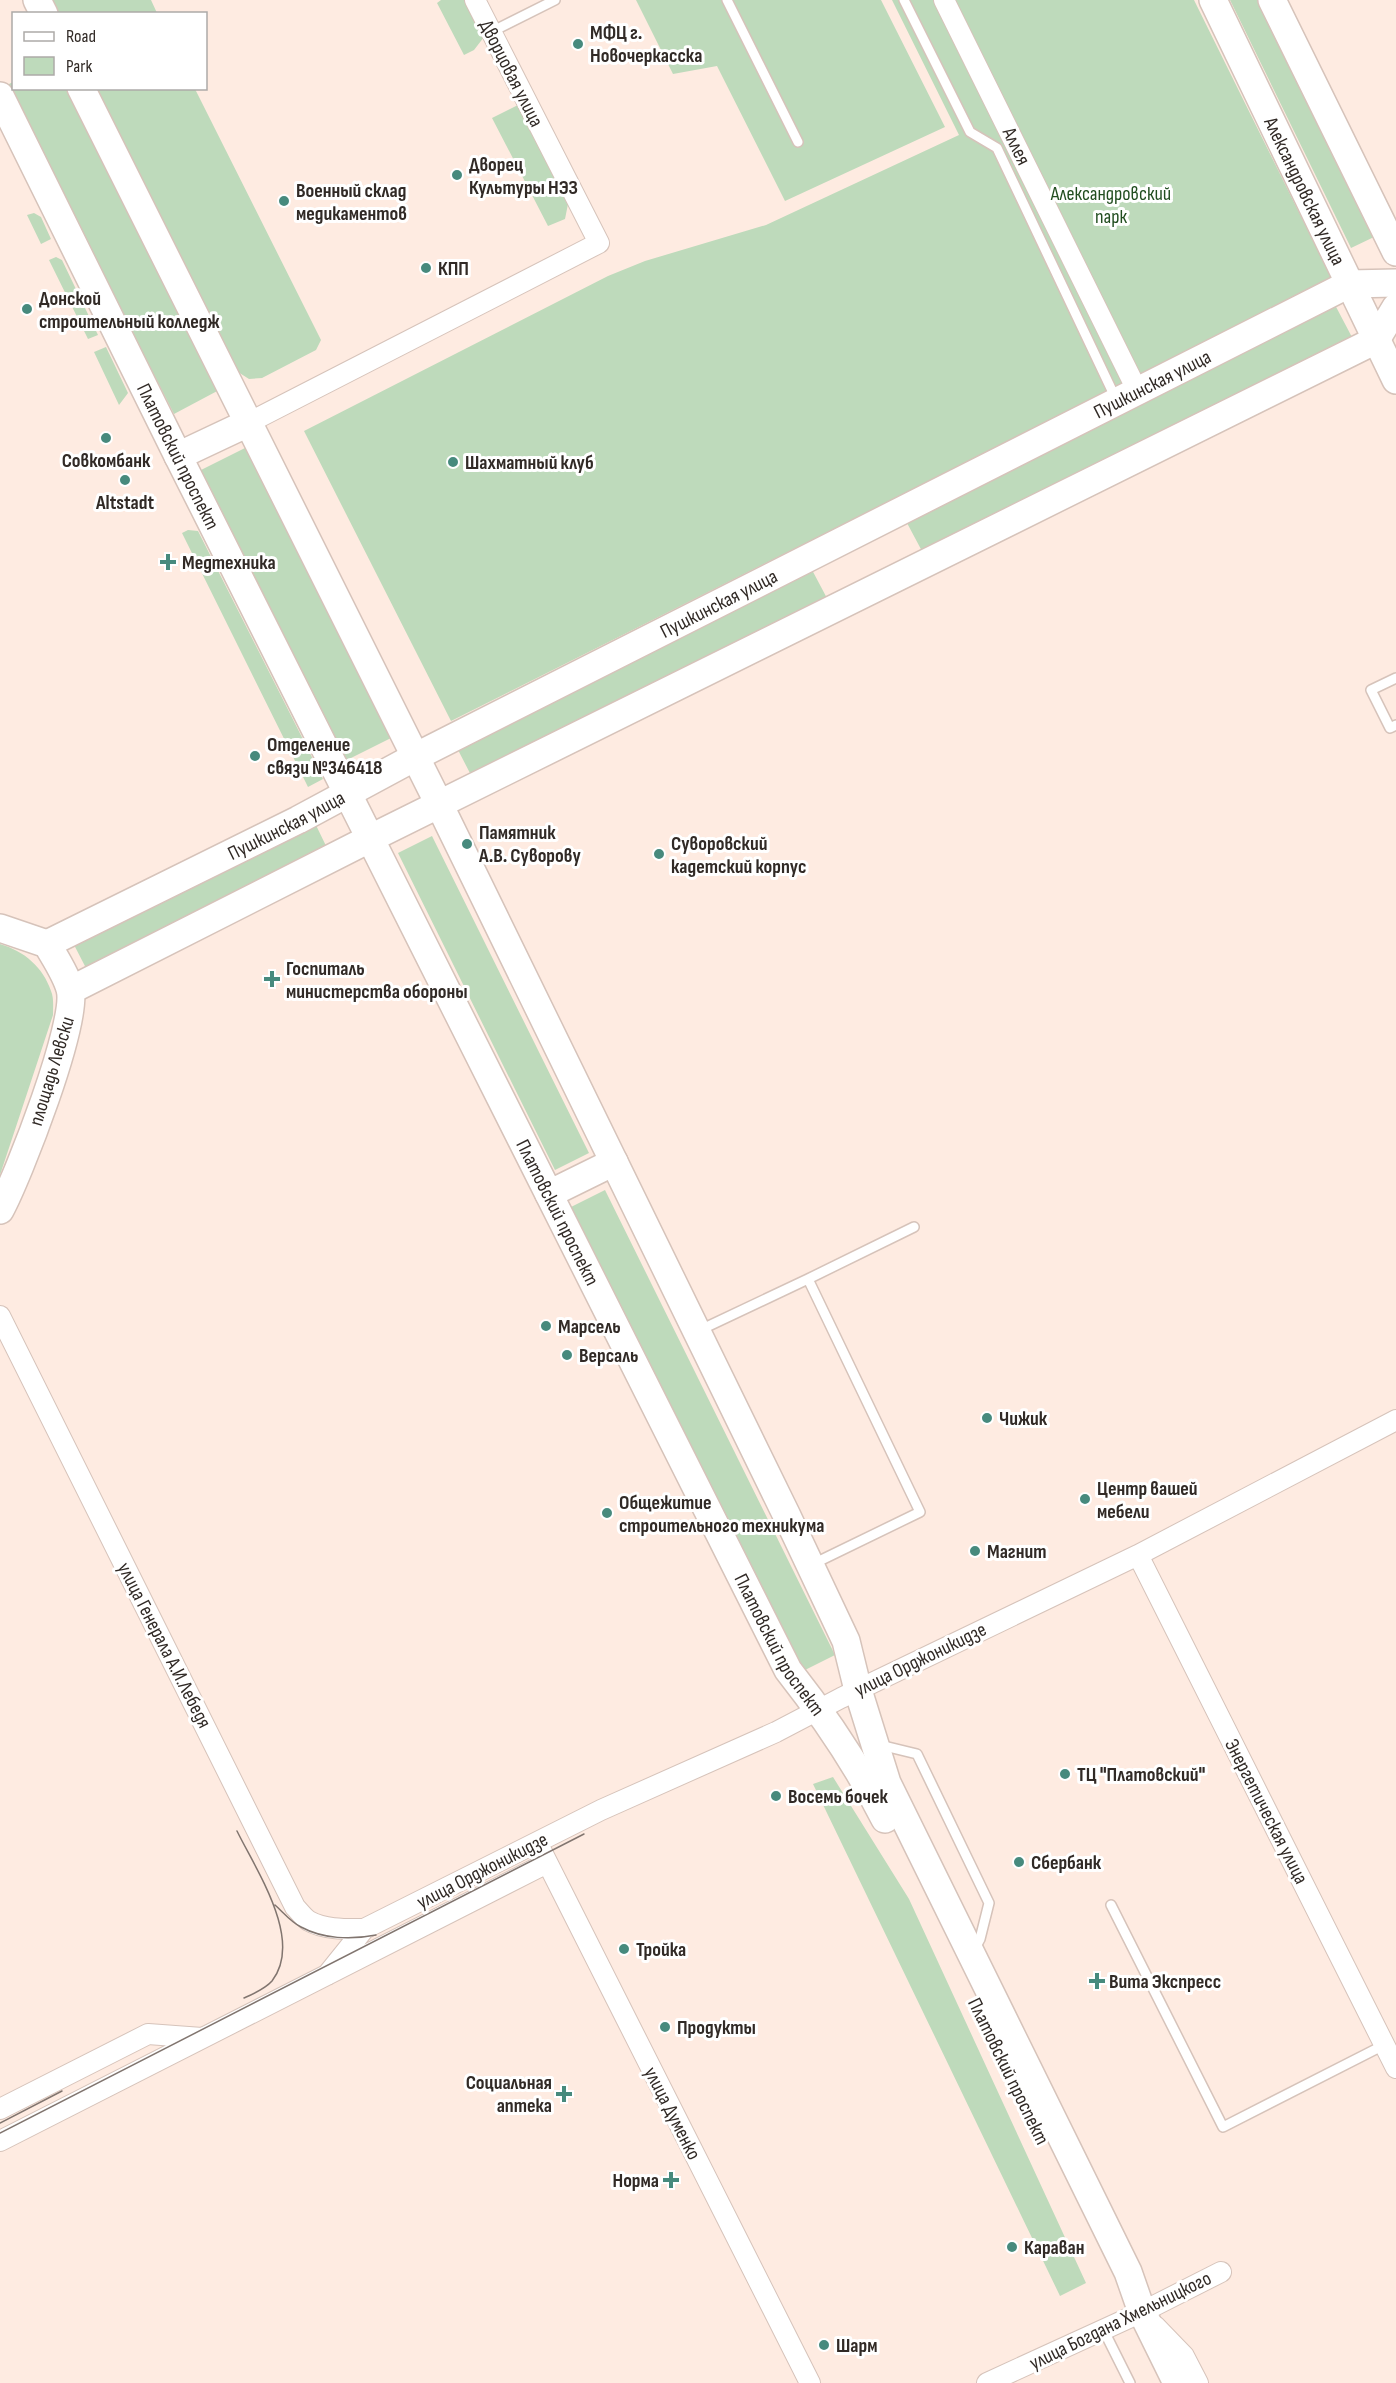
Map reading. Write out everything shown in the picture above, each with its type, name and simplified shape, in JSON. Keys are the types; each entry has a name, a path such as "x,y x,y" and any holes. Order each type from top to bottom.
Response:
{"main road":[{"name":"Александровская улица","path":"1213,0 1396,380"},
{"path":"1272,0 1396,252"},
{"name":"Платовский проспект","path":"82,90 439,804 810,1565 846,1641 858,1690 887,1783 1128,2272 1142,2312 1177,2383"},
{"name":"Платовский проспект","path":"3,111 788,1670 819,1709 870,1789 1010,2074 1107,2263 1142,2312"},
{"name":"Пушкинская улица","path":"47,944 348,794 415,757 1349,284 1396,283"},
{"path":"71,990 439,804 1376,340 1396,308"},
{"path":"178,456 248,423"},
{"path":"0,928 47,944"},
{"name":"площадь Левски","path":"0,1210 11,1190 48,1090 69,1014 71,990 47,944"},
{"path":"549,1194 614,1162"}],"street":[{"name":"Дворцовая улица","path":"248,423 599,243 475,0"},
{"name":"Аллея","path":"944,0 1127,395"},
{"name":"улица Генерала А.И.Лебедя","path":"0,1316 295,1906 309,1921 342,1929 364,1929"},
{"name":"улица Орджоникидзе","path":"327,1975 364,1929 601,1810 776,1732 1138,1555 1396,1420"},
{"name":"Энергетическая улица","path":"1138,1555 1396,2068"},
{"name":"улица Думенко","path":"538,1842 810,2383"},
{"name":"улица Орджоникидзе","path":"0,2141 547,1863"},
{"path":"0,2109 148,2034 202,2038"},
{"name":"улица Богдана Хмельницкого","path":"987,2383 1142,2312 1221,2272"},
{"path":"1142,2312 1184,2356 1198,2383"}],"lane":[{"path":"491,32 555,0"},
{"path":"727,0 798,142"},
{"path":"904,0 970,132 997,148 1127,395"},
{"path":"1396,678 1371,690 1390,728 1396,725"},
{"path":"697,1331 914,1227"},
{"path":"808,1279 920,1512 810,1565"},
{"path":"874,1743 917,1755 989,1904 980,1939 972,1955"},
{"path":"1110,1905 1223,2127 1384,2045"},
{"path":"1103,2329 1130,2383"}],"green space":[{"path":"52,0 151,0 157,12 58,12"},
{"path":"441,0 466,0 484,37 474,50 464,55 437,3"},
{"path":"636,0 881,0 945,127 785,201 717,66 673,74"},
{"name":"Александровский парк","path":"892,0 1194,0 1332,279 451,721 304,431 608,276 645,261 766,225 959,135"},
{"path":"1230,0 1257,0 1374,237 1351,248"},
{"path":"12,82 12,90 70,90 221,389 174,414 7,85"},
{"path":"97,90 196,90 321,340 316,350 262,378 249,379 238,372"},
{"path":"518,105 568,204 565,219 548,226 492,118"},
{"path":"34,213 41,217 51,239 41,244 27,215"},
{"path":"56,257 62,260 98,335 88,339 49,260"},
{"path":"1334,303 1354,341 923,553 907,523"},
{"path":"106,347 128,393 119,405 94,352"},
{"path":"251,445 397,735 341,763 195,473"},
{"path":"188,530 198,531 323,779 308,787 182,533"},
{"path":"811,568 829,602 472,777 457,748"},
{"path":"313,819 328,850 87,970 71,939"},
{"path":"432,836 589,1153 555,1170 398,853"},
{"path":"0,944 17,951 38,967 53,997 53,1015 0,1175"},
{"path":"605,1190 835,1655 801,1672 571,1207"},
{"path":"833,1777 909,1899 1086,2283 1060,2296 813,1784"}],"tram line":[{"path":"237,1831 274,1905 283,1946 280,1964 272,1981 244,1998"},
{"path":"0,2133 584,1834"},
{"path":"275,1905 297,1925 318,1934 347,1938 376,1935"},
{"path":"0,2123 62,2091"}],"place":[{"name":"МФЦ г. Новочеркасска","path":"578,44"},
{"name":"Дворец Культуры НЭЗ","path":"457,175"},
{"name":"Военный склад медикаментов","path":"284,201"},
{"name":"КПП","path":"426,268"},
{"name":"Донской строительный колледж","path":"27,309"},
{"name":"Совкомбанк","path":"106,438"},
{"name":"Шахматный клуб","path":"453,462"},
{"name":"Altstadt","path":"125,480"},
{"name":"Медтехника","path":"168,562"},
{"name":"Отделение связи №346418","path":"255,756"},
{"name":"Памятник А.В. Суворову","path":"467,844"},
{"name":"Суворовский кадетский корпус","path":"659,854"},
{"name":"Госпиталь министерства обороны","path":"272,979"},
{"name":"Марсель","path":"546,1326"},
{"name":"Версаль","path":"567,1355"},
{"name":"Чижик","path":"987,1418"},
{"name":"Центр вашей мебели","path":"1085,1499"},
{"name":"Общежитие строительного техникума","path":"607,1513"},
{"name":"Магнит","path":"975,1551"},
{"name":"ТЦ \"Платовский\"","path":"1065,1774"},
{"name":"Восемь бочек","path":"776,1796"},
{"name":"Сбербанк","path":"1019,1862"},
{"name":"Тройка","path":"624,1949"},
{"name":"Вита Экспресс","path":"1097,1981"},
{"name":"Продукты","path":"665,2027"},
{"name":"Социальная аптека","path":"564,2094"},
{"name":"Норма","path":"671,2180"},
{"name":"Караван","path":"1012,2247"},
{"name":"Шарм","path":"824,2345"}]}
